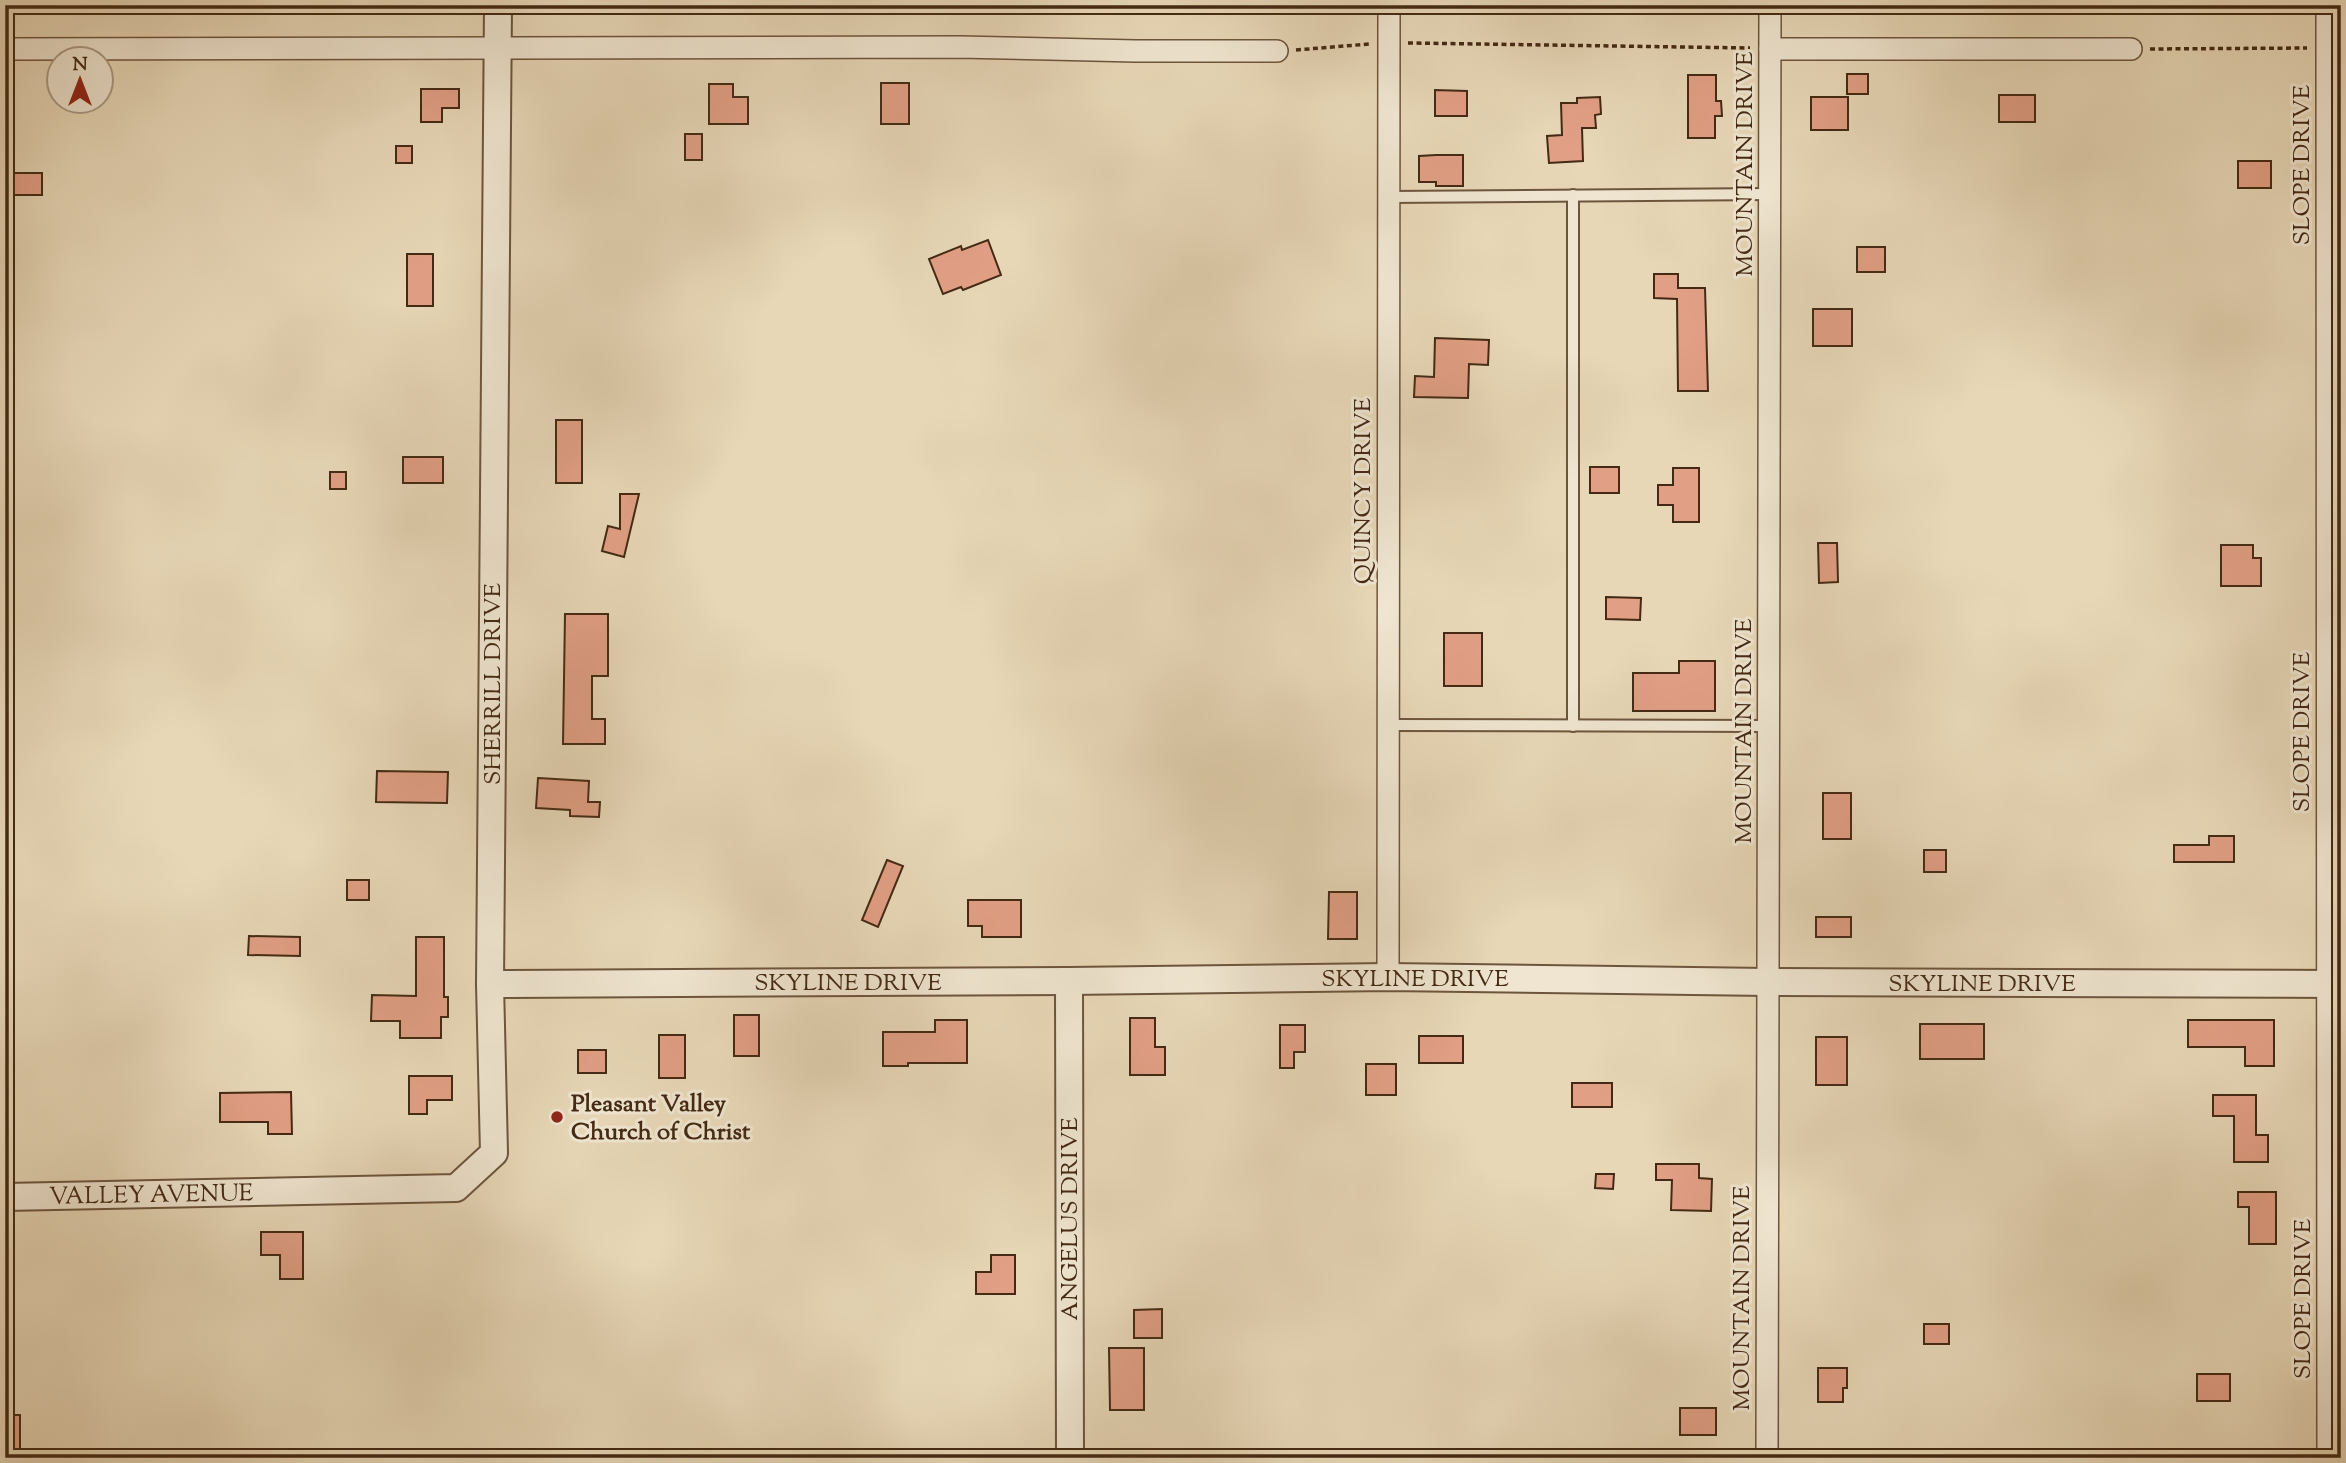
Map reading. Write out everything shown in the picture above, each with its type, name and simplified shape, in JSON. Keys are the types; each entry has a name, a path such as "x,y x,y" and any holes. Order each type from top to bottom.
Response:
{"street":[{"name":"SHERRILL DRIVE","path":"298,1191 456,1188 494,1153 490,984 498,5"},
{"name":"QUINCY DRIVE","path":"1388,977 1389,5"},
{"name":"MOUNTAIN DRIVE","path":"1767,1458 1770,5"},
{"name":"SLOPE DRIVE","path":"2327,5 2334,984 2328,1458"},
{"path":"5,49 959,47 1277,51"},
{"path":"1770,49 2130,49"},
{"name":"SKYLINE DRIVE","path":"490,984 1388,977 1768,982 2334,984"},
{"name":"ANGELUS DRIVE","path":"1069,981 1070,1458"},
{"name":"VALLEY AVENUE","path":"5,1197 298,1191"}],"lane":[{"path":"1389,197 1770,194"},
{"path":"1573,195 1573,726"},
{"path":"1388,725 1769,726"}],"path":[{"path":"1277,51 1389,43 1770,49"},
{"path":"2130,49 2327,48"}],"building":[{"path":"1847,74 1868,74 1868,94 1847,94"},
{"path":"1688,75 1716,75 1716,101 1721,101 1722,116 1715,116 1715,138 1688,138"},
{"path":"881,83 909,83 909,124 881,124"},
{"path":"709,84 733,84 733,97 748,97 748,124 709,124"},
{"path":"421,89 459,89 459,108 442,108 442,122 421,122"},
{"path":"1435,90 1467,91 1467,116 1435,116"},
{"path":"1999,95 2035,95 2035,122 1999,122"},
{"path":"1600,97 1601,114 1595,115 1596,128 1582,128 1583,161 1549,163 1547,136 1562,135 1561,103 1577,103 1577,98"},
{"path":"1811,97 1848,97 1848,130 1811,130"},
{"path":"685,134 702,134 702,160 685,160"},
{"path":"396,146 412,146 412,163 396,163"},
{"path":"1463,155 1463,186 1436,186 1436,182 1419,182 1419,156"},
{"path":"2238,161 2271,161 2271,188 2238,188"},
{"path":"5,173 42,173 42,195 5,195"},
{"path":"988,240 1001,275 963,290 961,287 943,294 929,259 961,246 962,250"},
{"path":"1857,247 1885,247 1885,272 1857,272"},
{"path":"407,254 433,254 433,306 407,306"},
{"path":"1654,274 1678,274 1678,288 1705,288 1708,391 1678,391 1677,299 1654,298"},
{"path":"1813,309 1852,309 1852,346 1813,346"},
{"path":"1435,338 1489,340 1488,365 1469,364 1468,398 1414,397 1415,376 1434,377"},
{"path":"556,420 582,420 582,483 556,483"},
{"path":"403,457 443,457 443,483 403,483"},
{"path":"1590,467 1619,467 1619,493 1590,493"},
{"path":"1673,468 1699,468 1699,522 1673,522 1673,505 1658,505 1658,485 1673,485"},
{"path":"330,472 346,472 346,489 330,489"},
{"path":"620,494 639,494 624,557 602,551 608,526 620,529"},
{"path":"1818,543 1837,543 1838,582 1819,583"},
{"path":"2221,545 2253,545 2253,558 2261,558 2261,586 2221,586"},
{"path":"1606,597 1641,598 1640,620 1606,619"},
{"path":"565,614 608,614 608,676 592,676 592,719 605,719 605,744 563,744"},
{"path":"1444,633 1482,633 1482,686 1444,686"},
{"path":"1679,661 1715,661 1715,711 1633,711 1633,673 1679,673"},
{"path":"377,771 448,772 447,803 376,802"},
{"path":"538,778 589,781 588,802 600,802 599,817 570,816 570,810 536,808"},
{"path":"1823,793 1851,793 1851,839 1823,839"},
{"path":"2209,836 2234,836 2234,862 2174,862 2174,845 2209,845"},
{"path":"1924,850 1946,850 1946,872 1924,872"},
{"path":"887,860 903,866 878,927 862,920"},
{"path":"347,880 369,880 369,900 347,900"},
{"path":"1329,892 1357,892 1357,939 1328,939"},
{"path":"968,900 1021,900 1021,937 982,937 982,926 968,926"},
{"path":"1816,917 1851,917 1851,937 1816,937"},
{"path":"249,936 300,937 300,956 248,955"},
{"path":"416,937 444,937 444,997 448,997 448,1017 441,1017 441,1038 400,1038 400,1021 371,1021 372,995 416,996"},
{"path":"734,1015 759,1015 759,1056 734,1056"},
{"path":"1130,1018 1155,1018 1155,1047 1165,1047 1165,1075 1130,1075"},
{"path":"935,1020 967,1020 967,1063 908,1063 908,1066 883,1066 883,1032 935,1032"},
{"path":"2188,1020 2274,1020 2274,1066 2245,1066 2245,1047 2188,1047"},
{"path":"1920,1024 1984,1024 1984,1059 1920,1059"},
{"path":"1280,1025 1305,1025 1305,1052 1294,1052 1294,1068 1280,1068"},
{"path":"659,1035 685,1035 685,1078 659,1078"},
{"path":"1419,1036 1463,1036 1463,1063 1419,1063"},
{"path":"1816,1037 1847,1037 1847,1085 1816,1085"},
{"path":"578,1050 606,1050 606,1073 578,1073"},
{"path":"1366,1064 1396,1064 1396,1095 1366,1095"},
{"path":"409,1076 452,1076 452,1100 427,1100 427,1114 409,1114"},
{"path":"1572,1083 1612,1083 1612,1107 1572,1107"},
{"path":"291,1092 292,1134 268,1134 268,1122 220,1122 220,1093"},
{"path":"2213,1095 2256,1095 2256,1135 2268,1135 2268,1162 2234,1162 2234,1116 2213,1116"},
{"path":"1656,1164 1699,1164 1699,1178 1712,1179 1711,1211 1671,1210 1672,1180 1656,1180"},
{"path":"1596,1174 1614,1174 1613,1189 1595,1188"},
{"path":"2238,1192 2276,1192 2276,1244 2249,1244 2249,1207 2238,1207"},
{"path":"261,1232 303,1232 303,1279 280,1279 280,1255 261,1255"},
{"path":"991,1255 1015,1255 1015,1294 976,1294 976,1272 991,1272"},
{"path":"1162,1309 1162,1338 1134,1338 1134,1310"},
{"path":"1924,1324 1949,1324 1949,1344 1924,1344"},
{"path":"1109,1348 1144,1348 1144,1410 1110,1410"},
{"path":"1818,1368 1847,1368 1847,1388 1843,1388 1843,1402 1818,1402"},
{"path":"2197,1374 2230,1374 2230,1401 2197,1401"},
{"path":"1680,1408 1716,1408 1716,1435 1680,1435"},
{"path":"5,1415 20,1415 20,1458 5,1458"}],"place":[{"name":"Pleasant Valley Church of Christ","path":"557,1117"}]}
